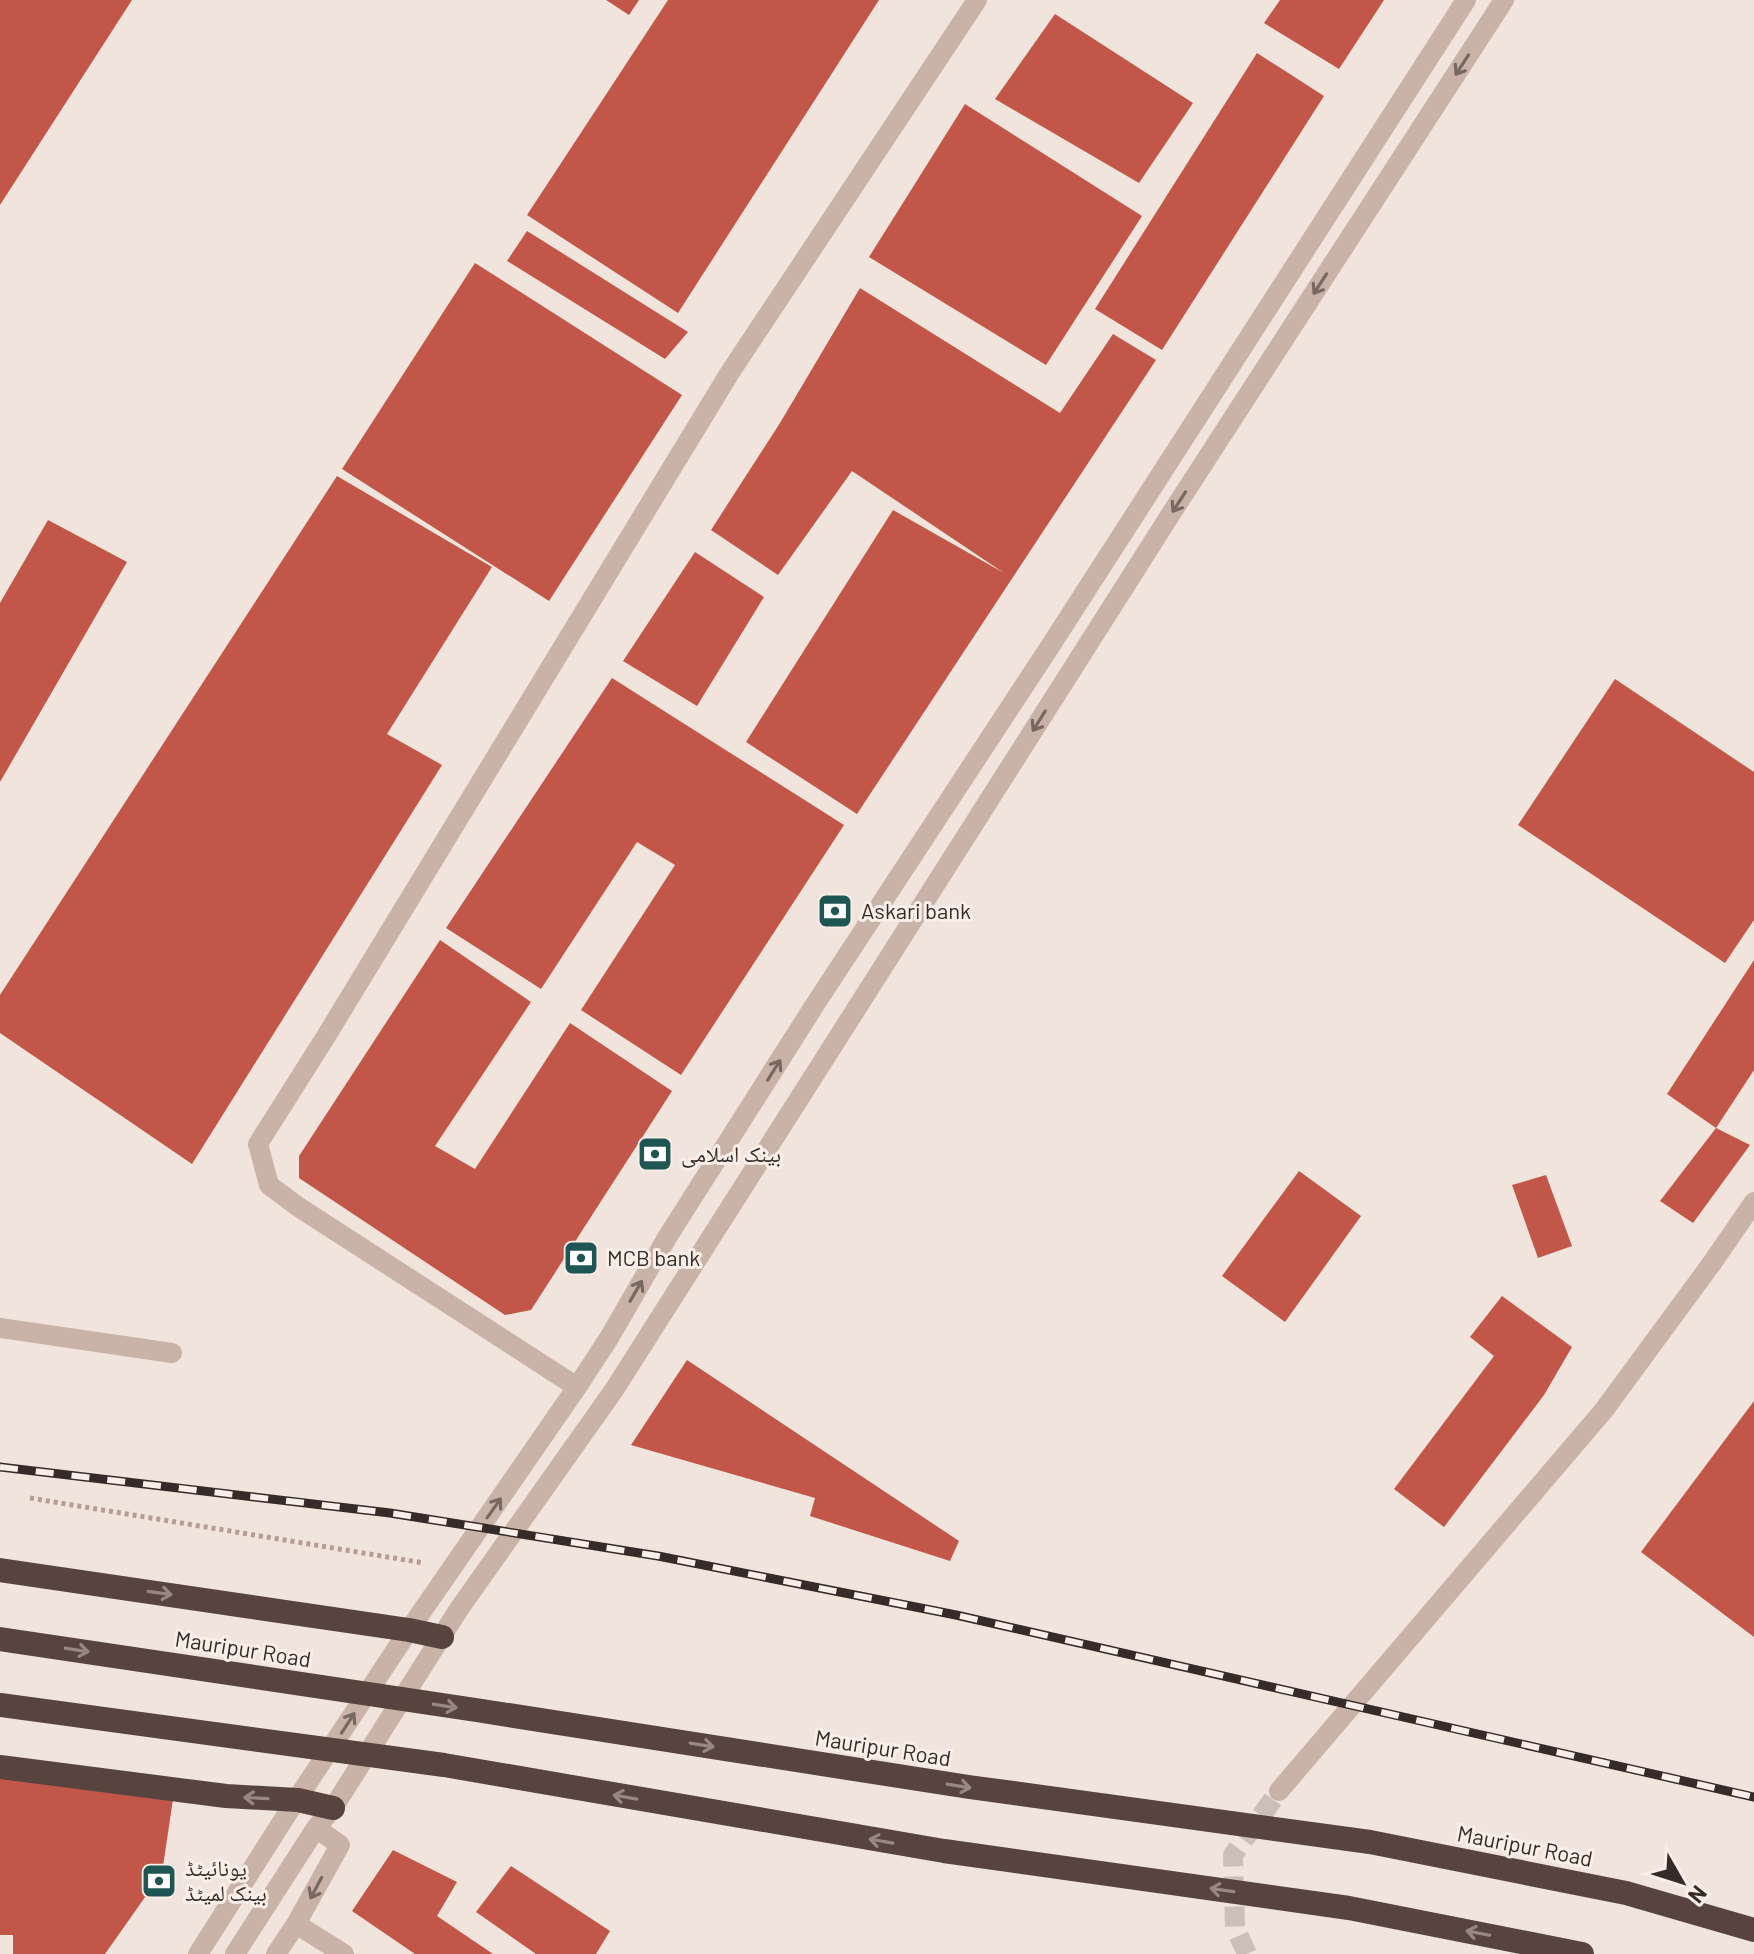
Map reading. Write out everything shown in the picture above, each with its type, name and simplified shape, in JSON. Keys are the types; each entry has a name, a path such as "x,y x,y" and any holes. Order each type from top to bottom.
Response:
{"highway":[{"path":"0,1570 442,1637"},
{"name":"Mauripur Road","path":"0,1639 969,1787 1370,1842 1626,1893 1754,1930"},
{"path":"0,1705 444,1765 944,1851 1349,1908 1582,1954"},
{"path":"0,1767 294,1806 333,1808"}],"street":[{"path":"577,1387 269,1185 258,1144 729,374 977,0"},
{"path":"198,1954 409,1630 609,1338 668,1236 800,1029 1466,0"},
{"path":"235,1954 316,1828 333,1808 459,1609 614,1390 1176,506 1504,0"},
{"path":"1279,1791 1604,1410 1754,1202"},
{"path":"0,1328 172,1353"},
{"path":"276,1954 340,1845 316,1828"},
{"path":"296,1924 344,1954"}],"path":[{"path":"30,1498 452,1567"}],"building":[{"path":"0,0 132,0 0,205"},
{"path":"606,0 639,0 629,15"},
{"path":"668,0 879,0 678,313 527,215"},
{"path":"1280,0 1384,0 1339,69 1264,23"},
{"path":"1055,14 1193,103 1139,183 995,99"},
{"path":"1257,53 1324,96 1162,350 1095,309"},
{"path":"965,104 1142,216 1046,365 869,257"},
{"path":"527,231 688,332 665,359 507,261"},
{"path":"475,263 682,395 549,601 342,469"},
{"path":"860,288 1060,413 1113,334 1156,360 857,814 746,742 893,510 1004,573 852,471 778,575 711,530 780,423"},
{"path":"337,476 492,567 387,734 442,765 192,1164 0,1033 0,995"},
{"path":"48,520 127,562 0,782 0,603"},
{"path":"695,552 764,597 697,706 623,661"},
{"path":"612,678 844,825 681,1075 581,1010 675,865 637,842 541,989 446,928"},
{"path":"1615,679 1754,772 1754,920 1725,963 1518,825"},
{"path":"440,940 531,1002 435,1146 475,1169 570,1023 672,1091 531,1310 505,1315 299,1178 299,1156"},
{"path":"1754,960 1754,1070 1716,1128 1667,1094"},
{"path":"1716,1128 1750,1145 1693,1223 1660,1201"},
{"path":"1299,1171 1361,1216 1285,1322 1222,1276"},
{"path":"1546,1175 1572,1246 1538,1258 1512,1185"},
{"path":"1502,1296 1572,1347 1544,1395 1444,1527 1394,1489 1494,1356 1470,1337"},
{"path":"687,1360 959,1541 950,1561 810,1516 815,1498 631,1445"},
{"path":"1754,1401 1754,1637 1641,1552"},
{"path":"0,1776 173,1799 162,1873 105,1954 13,1954 13,1935 0,1935"},
{"path":"393,1850 457,1882 437,1916 493,1954 415,1954 352,1911"},
{"path":"511,1866 610,1931 596,1954 536,1954 476,1912"}],"tunnel":[{"path":"1247,1954 1235,1927 1233,1855 1279,1791"}],"railway":[{"path":"0,1467 390,1513 658,1556 956,1615 1754,1797"}],"place":[{"name":"Askari bank","path":"835,911"},
{"name":"بینک اسلامی","path":"655,1154"},
{"name":"MCB bank","path":"581,1258"},
{"name":"یونائیٹڈ بینک لمیٹڈ","path":"159,1881"}]}
